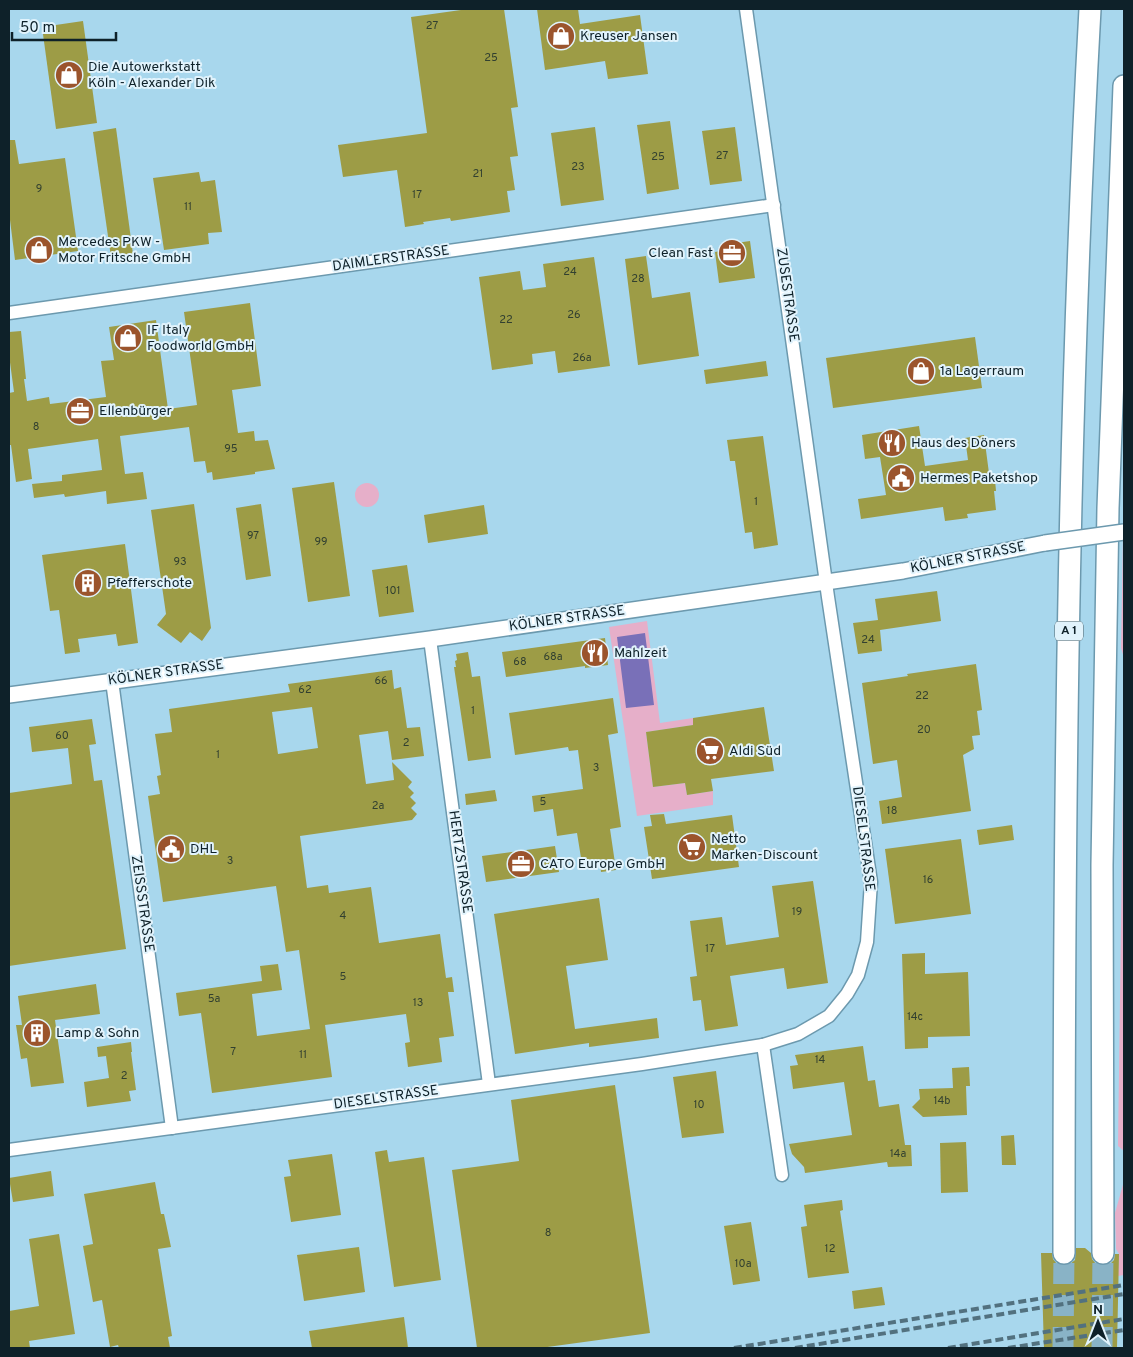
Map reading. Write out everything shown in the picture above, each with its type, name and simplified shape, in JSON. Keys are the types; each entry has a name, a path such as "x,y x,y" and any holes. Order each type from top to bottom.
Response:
{"highway":[{"name":"A 1","path":"1064,1253 1064,863 1071,517 1082,144 1090,9"},
{"path":"1103,1253 1102,865 1107,586 1110,448 1124,86"}],"street":[{"name":"ZUSESTRASSE","path":"746,9 826,582"},
{"name":"DAIMLERSTRASSE","path":"9,313 774,205"},
{"name":"KÖLNER STRASSE","path":"9,695 430,639 903,571 1045,543 1124,532"},
{"name":"DIESELSTRASSE","path":"9,1150 763,1045 798,1034 829,1016 847,994 858,974 868,942 871,882 826,582"},
{"name":"HERTZSTRASSE","path":"430,639 489,1084"},
{"name":"ZEISSSTRASSE","path":"112,681 172,1128"},
{"path":"763,1045 782,1175"}],"shaded area":[{"path":"1124,481 1124,658 1121,648"},
{"path":"367,483 372,484 378,490 378,500 372,506 367,507 362,506 356,500 355,495 356,490 362,484"},
{"path":"647,621 660,723 693,718 693,725 646,732 653,787 685,783 687,795 713,791 713,805 637,816 609,627"},
{"path":"645,633 654,705 626,708 617,637"},
{"path":"1124,704 1124,1151 1118,1146"},
{"path":"1124,1181 1124,1275 1118,1276 1119,1254 1116,1249 1115,1213"}],"building":[{"path":"468,9 504,9 518,107 511,108 518,156 510,157 515,190 507,191 510,212 451,221 450,218 405,227 397,170 343,177 338,145 427,133 411,17"},
{"path":"537,9 578,9 580,24 640,15 648,74 608,79 605,61 545,70"},
{"name":"Die Autowerkstatt Köln - Alexander Dik","path":"83,21 97,123 56,129 42,27"},
{"path":"670,121 679,189 647,194 637,125"},
{"path":"595,127 604,200 561,206 551,133"},
{"path":"735,127 742,181 710,185 702,131"},
{"path":"116,128 133,254 111,257 93,132"},
{"path":"9,140 15,140 19,164 65,158 78,251 15,260 9,212"},
{"path":"199,172 201,182 215,180 222,232 208,233 209,244 164,250 153,178"},
{"path":"750,241 755,278 719,283 715,252 736,248 736,243"},
{"path":"646,256 652,298 690,292 699,356 638,365 625,259"},
{"path":"594,257 610,366 558,373 555,351 532,354 533,364 492,370 479,277 520,271 523,290 546,287 543,264"},
{"path":"250,303 261,386 232,390 238,433 254,431 255,441 268,440 275,469 213,480 212,472 207,473 205,461 194,462 189,427 120,436 125,474 143,472 147,499 107,504 106,491 65,497 64,494 34,498 32,484 62,481 62,475 102,470 98,439 28,449 32,479 16,482 11,445 9,445 9,393 14,392 9,355 9,332 21,331 27,401 49,397 50,404 106,397 101,361 114,360 109,327 156,320 168,409 197,405 184,312"},
{"path":"975,337 982,388 833,408 826,358"},
{"path":"766,361 768,376 706,384 704,370"},
{"path":"919,426 925,466 968,460 965,438 984,435 990,481 995,480 996,510 967,514 968,518 945,521 943,507 861,519 858,499 886,495 880,457 865,459 862,435"},
{"path":"763,436 778,545 754,549 752,532 745,533 735,461 730,461 727,440"},
{"path":"334,482 350,596 308,602 292,488"},
{"path":"194,504 211,628 202,641 190,632 181,643 157,625 166,614 151,510"},
{"path":"261,504 271,576 246,580 236,508"},
{"path":"484,505 488,534 428,543 424,515"},
{"name":"Pfefferschote","path":"125,544 138,643 118,646 116,634 78,639 80,652 65,654 59,610 50,611 42,555"},
{"path":"407,565 414,612 379,617 372,570"},
{"path":"937,591 941,621 880,630 882,651 858,654 853,623 878,620 875,599"},
{"path":"605,638 608,665 585,668 585,666 506,677 502,652"},
{"path":"468,652 472,677 480,676 491,758 468,761 454,667 456,667 456,654"},
{"path":"976,664 982,710 977,711 980,735 972,736 974,749 963,755 971,811 882,824 879,801 902,797 897,760 873,764 862,683"},
{"path":"392,670 394,689 401,687 407,728 420,727 424,756 392,760 388,731 359,735 366,784 394,780 392,762 412,782 408,787 414,793 410,797 416,803 411,808 417,814 412,820 300,836 307,888 328,885 329,893 371,887 379,943 440,934 446,978 452,977 454,992 448,992 454,1036 439,1038 442,1062 408,1067 405,1043 410,1042 406,1014 325,1025 332,1077 212,1093 201,1013 179,1016 176,993 262,981 260,966 278,964 282,990 252,994 257,1036 310,1029 299,950 286,952 276,886 163,902 148,796 160,794 157,776 161,775 155,734 172,732 169,709 290,692 288,684","holes":["312,707 318,748 278,754 272,712"]},
{"path":"613,698 618,733 608,735 621,827 610,829 616,870 601,872 600,862 582,864 577,833 557,836 553,809 534,812 532,796 583,789 578,750 569,751 568,747 515,755 509,713"},
{"name":"Aldi Süd","path":"764,707 774,771 711,779 713,791 687,795 685,783 653,787 646,732 693,725 693,718"},
{"path":"92,719 96,744 89,745 94,781 102,780 126,949 9,966 9,793 72,784 68,748 32,752 29,727"},
{"path":"495,790 497,801 466,805 465,794"},
{"name":"Netto Marken-Discount","path":"664,814 666,824 732,815 739,867 652,879 644,827 652,826 650,815"},
{"path":"1012,825 1014,840 979,845 977,830"},
{"path":"961,839 971,914 895,924 885,849"},
{"name":"CATO Europe GmbH","path":"555,846 559,872 486,882 482,856"},
{"path":"813,881 828,983 787,989 784,968 730,976 738,1026 705,1031 701,1000 693,1001 690,977 697,976 690,921 722,917 726,945 779,937 772,886"},
{"path":"599,898 608,960 566,966 575,1029 657,1018 659,1038 589,1047 589,1043 515,1054 494,914"},
{"path":"925,953 925,974 968,972 970,1036 928,1037 928,1048 905,1049 902,954"},
{"name":"Lamp & Sohn","path":"96,984 100,1014 55,1020 64,1083 31,1087 27,1058 21,1059 16,1025 22,1025 18,996"},
{"path":"131,1042 136,1090 129,1091 131,1101 87,1107 84,1082 109,1078 106,1056 98,1057 97,1047"},
{"path":"863,1046 868,1081 875,1080 879,1107 899,1104 905,1145 911,1145 912,1166 888,1167 887,1162 805,1173 804,1167 792,1154 789,1144 852,1135 844,1082 793,1089 790,1066 798,1065 795,1055"},
{"path":"969,1067 970,1086 966,1086 967,1115 923,1117 912,1107 920,1099 919,1089 953,1088 952,1068"},
{"path":"716,1071 724,1133 682,1138 673,1077"},
{"path":"615,1085 650,1333 540,1348 477,1348 452,1170 519,1161 511,1100"},
{"path":"1014,1135 1016,1165 1002,1165 1001,1136"},
{"path":"966,1142 968,1192 941,1193 940,1143"},
{"path":"387,1150 389,1162 424,1157 441,1280 394,1287 375,1152"},
{"path":"332,1154 341,1215 291,1222 284,1177 291,1176 288,1160"},
{"path":"51,1171 54,1196 13,1202 9,1178"},
{"path":"155,1182 161,1214 164,1214 171,1247 158,1249 172,1336 168,1337 170,1348 119,1348 118,1345 110,1347 102,1300 93,1302 83,1246 93,1244 84,1194"},
{"path":"842,1200 843,1210 840,1211 849,1273 808,1278 801,1227 807,1226 804,1205"},
{"path":"751,1222 760,1281 733,1285 724,1226"},
{"path":"59,1234 75,1334 29,1341 30,1348 9,1348 9,1311 39,1306 29,1239"},
{"path":"359,1247 365,1292 304,1301 297,1255"},
{"path":"1076,1248 1085,1248 1091,1253 1092,1259 1096,1264 1103,1265 1110,1264 1114,1260 1115,1254 1119,1254 1117,1348 1044,1348 1041,1253 1052,1253 1053,1259 1057,1264 1064,1265 1070,1264 1075,1260"},
{"path":"882,1287 885,1305 854,1309 852,1291"},
{"path":"404,1317 408,1348 312,1348 309,1331"}],"tunnel":[{"path":"1063,1348 1064,1253"},
{"path":"1102,1348 1103,1253"}],"railway":[{"path":"734,1348 1124,1285"},
{"path":"795,1348 1124,1294"},
{"path":"948,1348 1124,1319"},
{"path":"1008,1348 1124,1330"}],"place":[{"name":"Kreuser Jansen","path":"561,36"},
{"name":"Die Autowerkstatt Köln - Alexander Dik","path":"69,75"},
{"name":"Mercedes PKW - Motor Fritsche GmbH","path":"39,250"},
{"name":"Clean Fast","path":"732,253"},
{"name":"IF Italy Foodworld GmbH","path":"128,338"},
{"name":"1a Lagerraum","path":"921,371"},
{"name":"Ellenbürger","path":"80,411"},
{"name":"Haus des Döners","path":"892,443"},
{"name":"Hermes Paketshop","path":"901,478"},
{"name":"Pfefferschote","path":"88,583"},
{"name":"Mahlzeit","path":"595,653"},
{"name":"Aldi Süd","path":"710,751"},
{"name":"Netto Marken-Discount","path":"692,847"},
{"name":"DHL","path":"171,849"},
{"name":"CATO Europe GmbH","path":"521,864"},
{"name":"Lamp & Sohn","path":"37,1033"}]}
